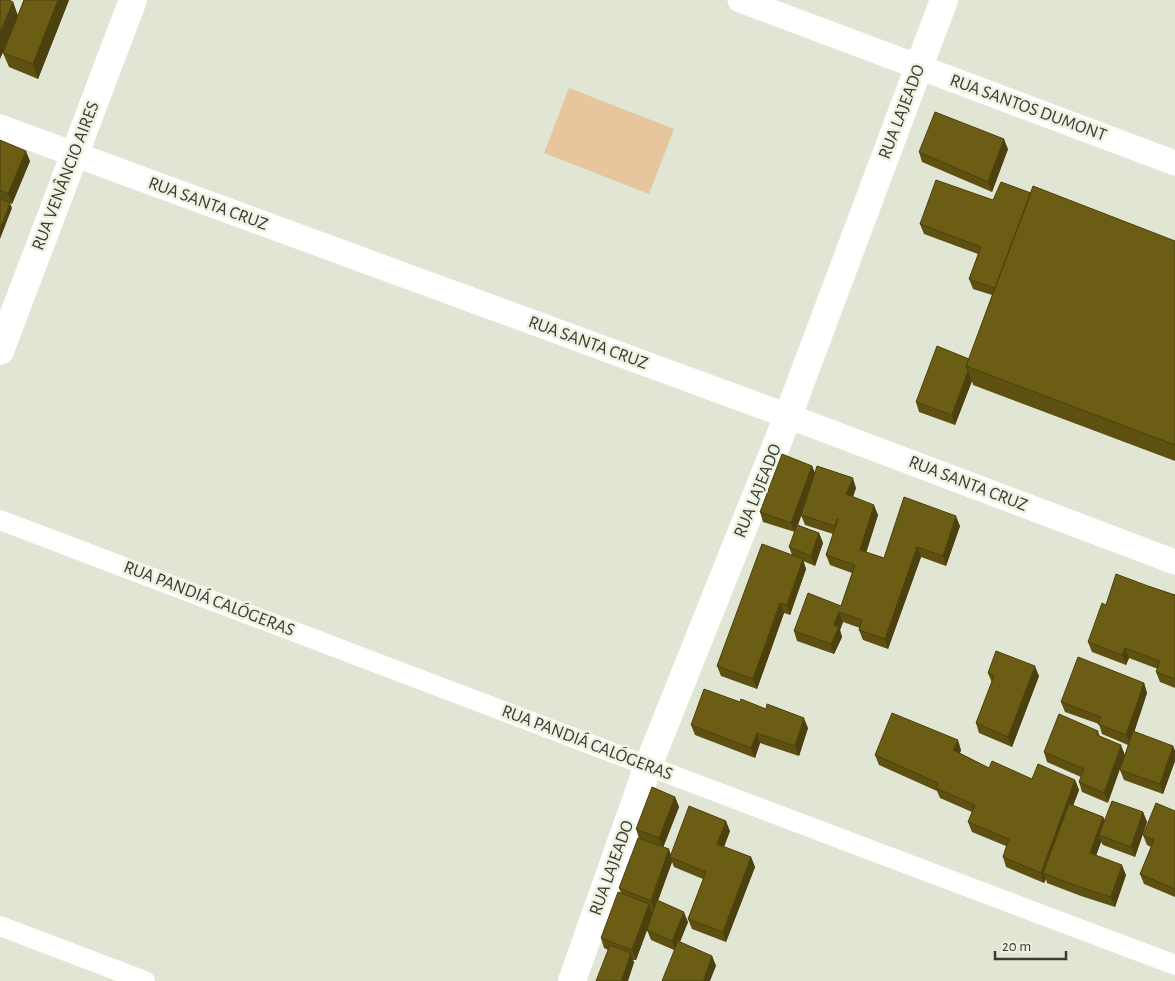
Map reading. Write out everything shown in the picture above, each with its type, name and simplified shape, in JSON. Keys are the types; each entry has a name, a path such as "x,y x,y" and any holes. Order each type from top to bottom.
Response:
{"main road":[{"name":"RUA VENÂNCIO AIRES","path":"0,351 133,0"},
{"name":"RUA LAJEADO","path":"572,981 648,766 788,416 944,0"}],"street":[{"name":"RUA SANTOS DUMONT","path":"740,0 1175,163"},
{"name":"RUA SANTA CRUZ","path":"0,127 788,416 1175,562"},
{"name":"RUA PANDIÁ CALÓGERAS","path":"0,520 1175,964"},
{"path":"0,926 145,981"}],"shaded area":[{"path":"569,88 674,129 649,194 544,153"}],"building":[{"path":"0,0 13,2 0,32"},
{"path":"24,0 58,0 33,64 3,53"},
{"path":"935,112 1004,139 988,182 919,152"},
{"path":"0,140 26,151 8,194 0,190"},
{"path":"936,180 993,200 1001,182 1031,193 995,288 969,279 981,247 920,224"},
{"path":"1033,186 1175,241 1175,445 966,366"},
{"path":"0,199 10,203 0,229"},
{"path":"937,346 969,359 966,366 968,371 952,415 916,402"},
{"path":"782,454 812,466 791,523 760,512"},
{"path":"817,466 853,478 846,494 874,505 860,550 884,558 904,497 956,516 943,556 917,547 885,639 859,630 862,620 839,612 834,625 839,627 831,644 794,631 808,593 841,606 855,565 826,555 838,519 835,526 801,515"},
{"path":"797,525 819,533 811,556 789,547"},
{"path":"762,544 803,559 787,605 780,603 753,679 717,666"},
{"path":"1116,574 1175,595 1175,679 1156,672 1160,661 1125,648 1122,655 1088,642 1102,603 1106,605"},
{"path":"996,651 1035,666 1008,737 976,723 994,676 988,673"},
{"path":"1078,657 1144,683 1126,735 1098,724 1101,717 1061,702"},
{"path":"704,689 740,702 741,699 766,709 767,704 804,718 795,746 757,733 751,748 691,725"},
{"path":"892,713 958,740 953,750 989,768 992,761 1032,779 1038,764 1075,780 1041,873 1003,857 1009,839 968,822 975,805 936,788 938,783 875,755"},
{"path":"1059,714 1098,731 1097,735 1121,745 1104,793 1079,782 1084,769 1044,752"},
{"path":"1133,731 1173,746 1160,784 1120,770"},
{"path":"652,787 675,797 659,838 636,829"},
{"path":"1112,801 1143,812 1131,847 1099,835"},
{"path":"1156,803 1175,811 1175,889 1140,874 1154,840 1143,835"},
{"path":"1069,804 1103,817 1090,853 1122,865 1111,897 1043,873"},
{"path":"689,806 726,821 717,844 751,857 723,932 688,919 706,872 670,857"},
{"path":"638,838 669,849 651,901 619,888"},
{"path":"618,892 649,904 632,950 601,938"},
{"path":"657,900 684,912 672,941 647,930"},
{"path":"678,941 712,956 703,981 662,981"},
{"path":"610,945 631,953 621,981 596,981"}]}
